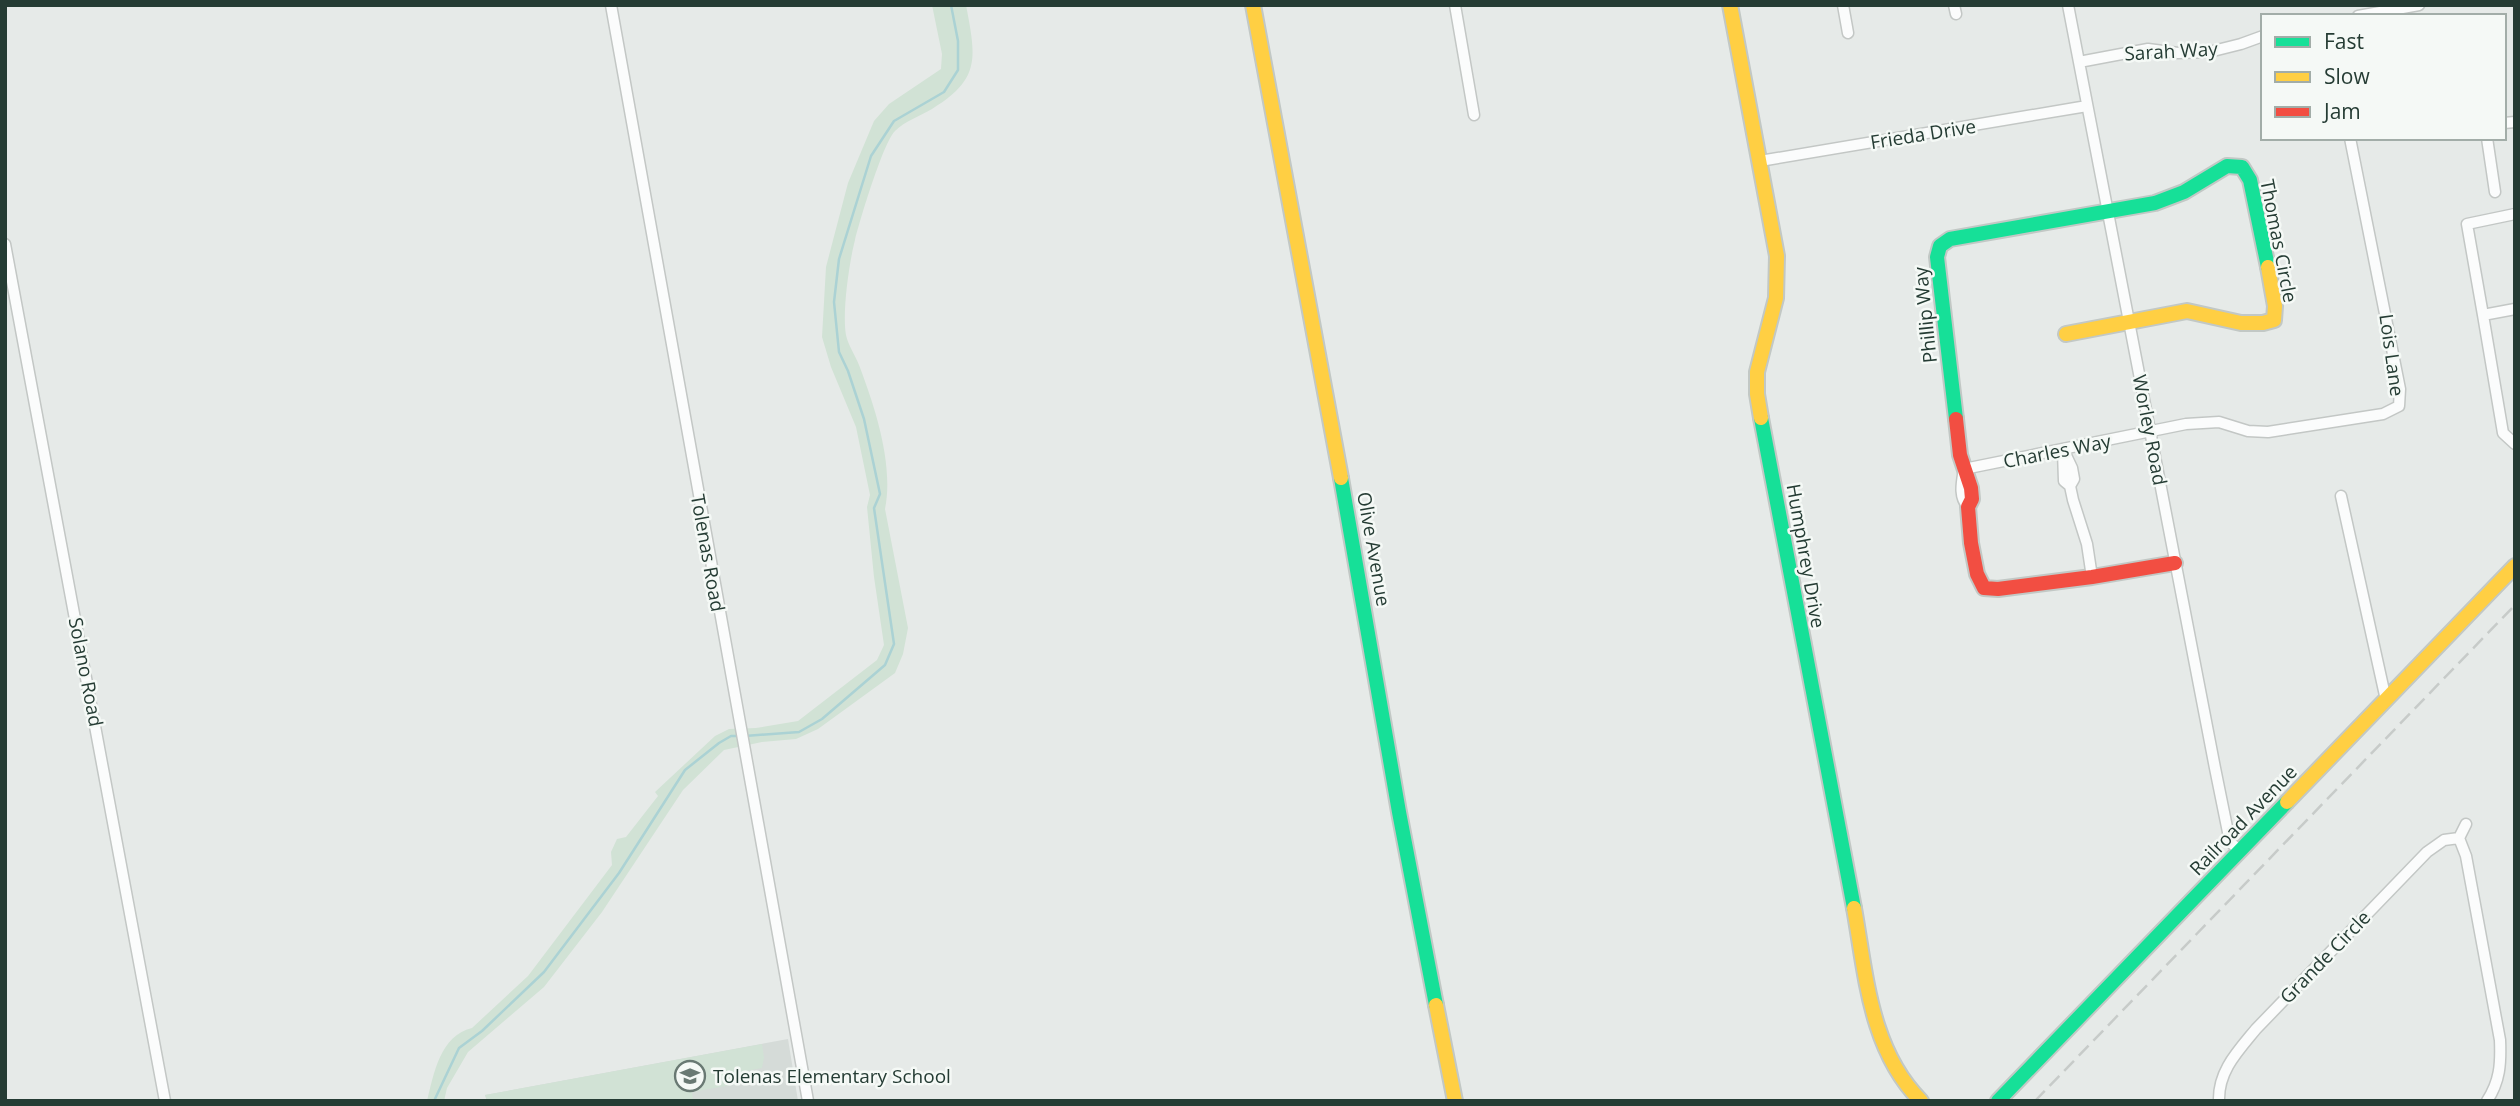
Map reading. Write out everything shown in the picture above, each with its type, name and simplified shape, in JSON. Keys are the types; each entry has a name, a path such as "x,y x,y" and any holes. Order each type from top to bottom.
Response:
{"street":[{"name":"Tolenas Road","path":"611,5 808,1101"},
{"name":"Olive Avenue","path":"1253,5 1354,547 1399,812 1455,1101"},
{"path":"1455,5 1474,115"},
{"name":"Humphrey Drive","path":"1730,5 1777,256 1776,298 1757,372 1757,394 1763,431 1876,1026 1883,1048 1921,1101"},
{"path":"1843,5 1848,33"},
{"name":"Worley Road","path":"2068,5 2230,842 2239,850"},
{"path":"2369,14 2419,5"},
{"name":"Sarah Way","path":"2079,62 2148,49 2178,53 2209,52 2261,37"},
{"name":"Frieda Drive","path":"1759,161 2087,106"},
{"name":"Lois Lane","path":"2151,433 2186,424 2219,422 2248,431 2269,432 2383,414 2399,406 2400,389 2350,140"},
{"path":"2487,140 2495,192"},
{"name":"Thomas Circle","path":"2108,212 2155,203 2184,192 2227,166 2242,167 2250,180 2275,306 2274,320 2262,324 2242,324 2206,313 2187,311 2129,322"},
{"name":"Phillip Way","path":"2108,212 1950,239 1940,246 1937,257 1960,455 1972,499 1968,507 1977,574 1984,588 1998,589 2175,563"},
{"path":"2515,214 2467,224 2503,433 2515,444"},
{"name":"Solano Road","path":"5,244 165,1101"},
{"path":"2483,315 2515,309"},
{"path":"2066,334 2129,322"},
{"name":"Charles Way","path":"1964,469 2151,433"},
{"path":"2063,449 2072,468 2074,479 2070,486 2087,544 2092,577"},
{"path":"2341,496 2386,700"},
{"name":"Railroad Avenue","path":"1998,1101 2515,566"},
{"path":"2466,824 2459,838 2466,856 2500,1040 2501,1064 2498,1081 2487,1101"},
{"name":"Grande Circle","path":"2219,1101 2221,1082 2230,1061 2256,1029 2427,852 2444,840 2459,838"}],"shaded area":[{"name":"Tolenas Elementary School","path":"788,1039 798,1101 487,1101 485,1095"}],"green space":[{"path":"932,5 966,5 972,39 971,66 967,77 948,98 903,124 890,138 872,182 858,230 850,261 846,301 847,339 877,417 885,455 885,509 908,628 903,654 895,673 818,729 796,739 762,742 724,750 683,790 602,912 544,987 468,1052 447,1088 444,1101 427,1101 436,1068 446,1047 461,1032 472,1028 528,976 612,865 611,852 617,839 626,837 658,796 655,792 715,736 729,729 756,728 798,721 877,660 884,645 867,507 870,495 856,427 831,367 822,337 826,267 848,183 874,121 889,104 941,69 942,54"},
{"name":"Tolenas Elementary School","path":"762,1044 762,1068 742,1072 737,1084 692,1092 693,1101 487,1101 485,1095"}],"waterway":[{"path":"745,736 799,732 822,719 885,665 894,644 874,508 880,494 864,419 839,352 834,302 839,259 871,156 894,121 944,92 958,70 958,41 951,5"},
{"path":"434,1101 459,1048 482,1031 544,972 619,873 685,770 719,743 731,736 738,736"}],"railway":[{"path":"2035,1101 2515,605"}],"traffic: fast":[{"path":"1956,419 1937,257 1940,246 1950,239 2155,203 2184,192 2227,166 2242,167 2250,180 2268,267"},
{"path":"1761,418 1854,908"},
{"path":"1341,478 1399,812 1436,1005"},
{"path":"1998,1101 2287,802"}],"traffic: slow":[{"path":"1253,5 1341,478"},
{"path":"1730,5 1777,256 1776,298 1757,372 1761,418"},
{"path":"2066,334 2187,311 2241,323 2274,320 2275,306 2268,267"},
{"path":"2287,802 2515,566"},
{"path":"1854,908 1867,985 1881,1035 1904,1081 1921,1101"},
{"path":"1436,1005 1455,1101"}],"traffic: jam":[{"path":"1956,419 1960,455 1971,488 1972,499 1968,507 1971,543 1977,574 1984,588 1998,589 2092,577 2175,563"}],"place":[{"name":"Tolenas Elementary School","path":"690,1076"}]}
